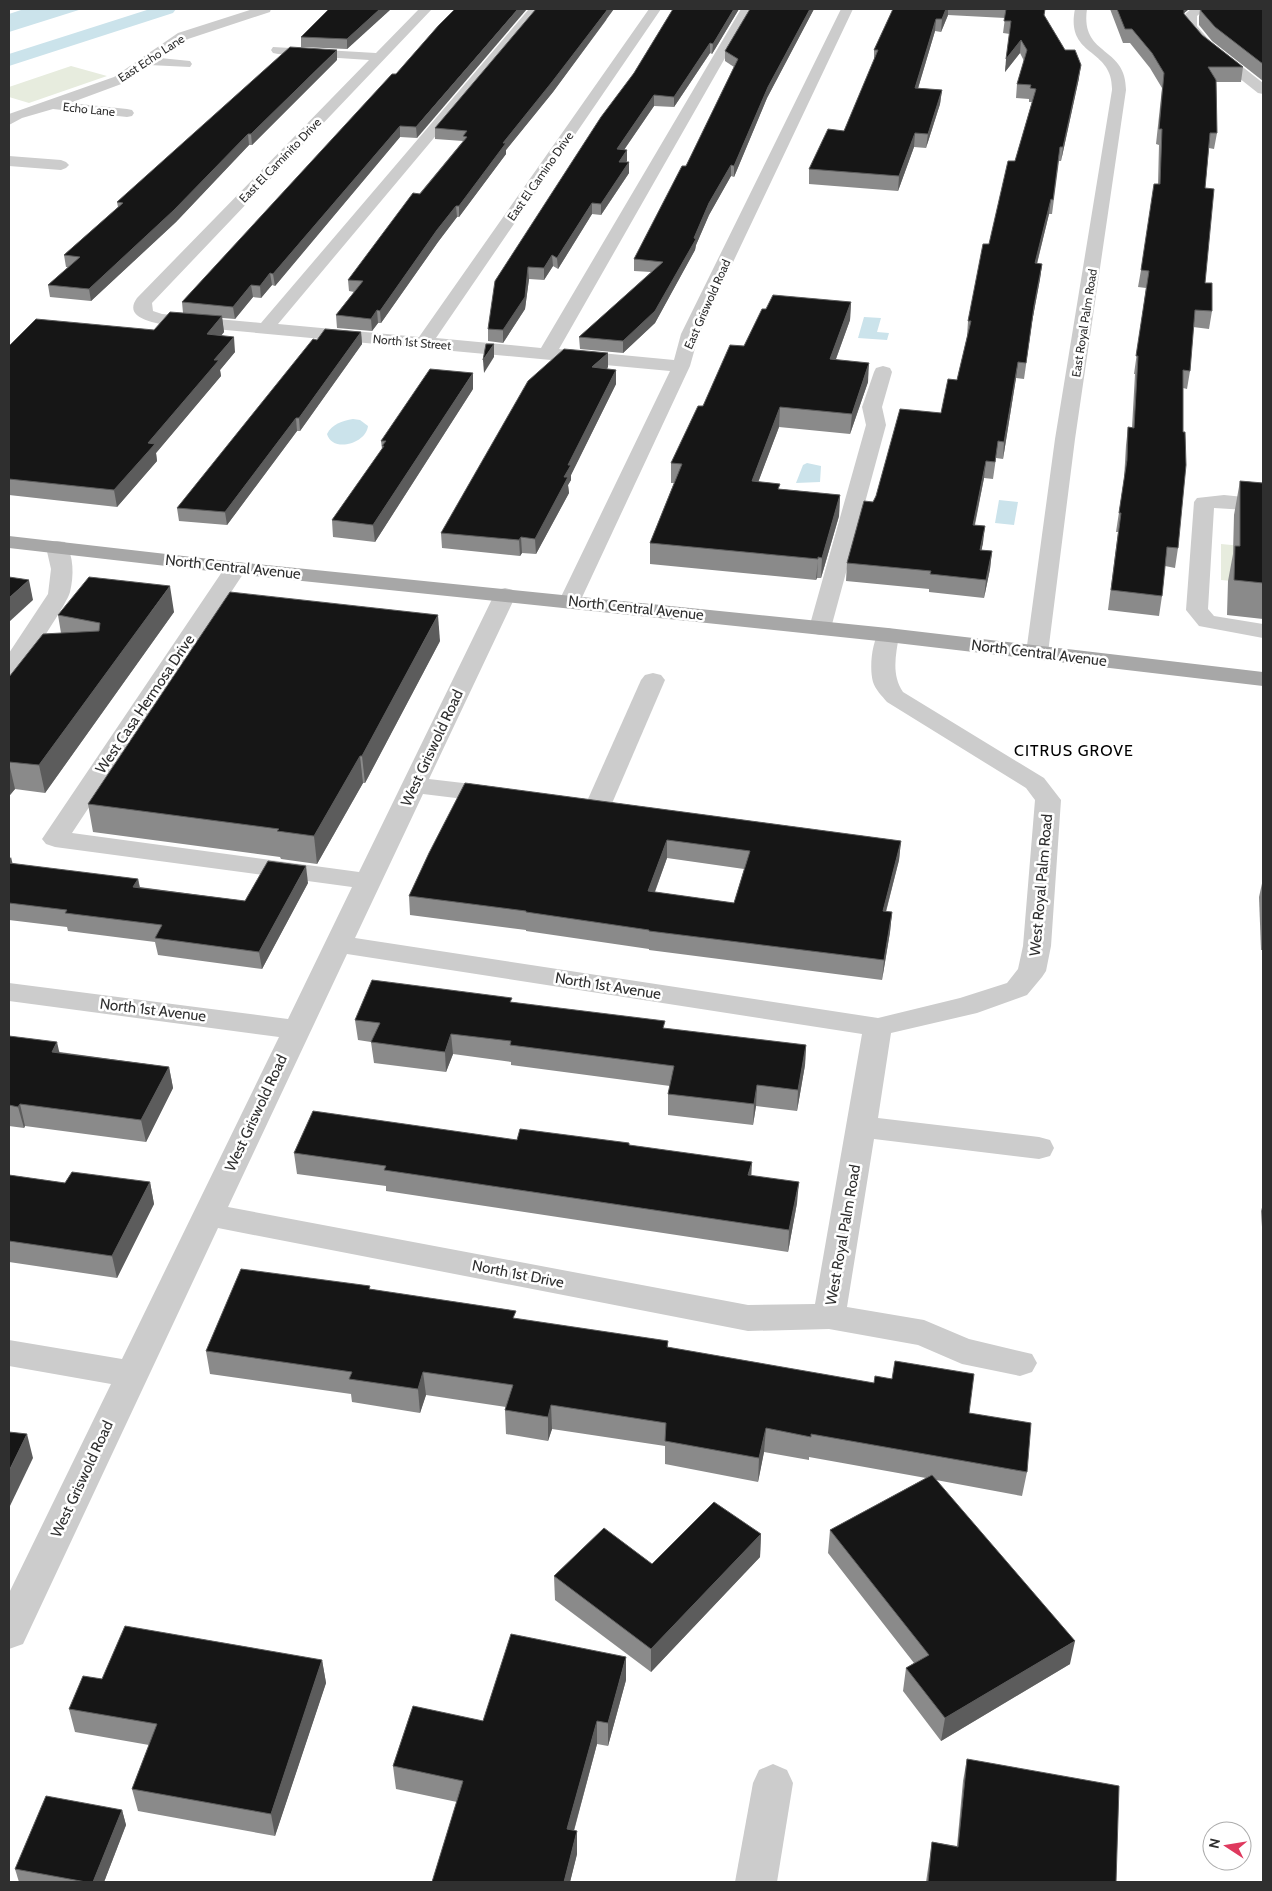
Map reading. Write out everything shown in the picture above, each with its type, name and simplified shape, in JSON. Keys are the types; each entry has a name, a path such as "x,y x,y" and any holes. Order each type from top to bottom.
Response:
{"main road":[{"name":"North Central Avenue","path":"9,542 236,568 888,635 1263,679"}],"street":[{"name":"East Echo Lane","path":"9,121 17,116 119,80 183,36 264,9"},
{"name":"East El Caminito Drive","path":"144,314 143,302 426,9"},
{"path":"265,329 536,9"},
{"name":"East El Camino Drive","path":"424,343 655,9"},
{"path":"547,354 747,9"},
{"name":"East Griswold Road","path":"570,601 681,366 690,334 847,9"},
{"name":"East Royal Palm Road","path":"1037,653 1066,439 1119,90 1119,77 1116,70 1086,43 1081,34 1078,23 1081,9"},
{"path":"1200,9 1190,16 1190,27 1206,45 1263,90"},
{"path":"278,50 380,57"},
{"path":"146,61 185,64"},
{"name":"East Echo Lane","path":"9,131 45,107"},
{"name":"Echo Lane","path":"45,107 127,114"},
{"path":"9,161 61,165"},
{"name":"North 1st Street","path":"144,314 160,320 681,366"},
{"path":"820,628 876,425 872,407 884,372"},
{"path":"1263,505 1224,501 1204,502 1197,610 1206,621 1263,631"},
{"path":"9,668 15,643 59,594 62,569 57,547"},
{"name":"West Casa Hermosa Drive","path":"236,568 55,839 368,881"},
{"name":"West Griswold Road","path":"9,1632 505,595"},
{"name":"West Royal Palm Road","path":"829,1316 878,1027 967,1006 1017,989 1032,971 1037,946 1048,800 1036,783 895,697 885,683 883,663 888,635"},
{"path":"597,808 654,680"},
{"path":"414,785 520,798"},
{"name":"North 1st Avenue","path":"338,944 878,1027"},
{"name":"North 1st Avenue","path":"9,992 296,1030"},
{"path":"862,1127 1039,1148"},
{"name":"North 1st Drive","path":"208,1215 748,1318 829,1316 924,1334 962,1351 1020,1363"},
{"path":"9,1353 132,1374"},
{"path":"756,1882 773,1783"}],"shaded area":[{"path":"71,66 107,76 29,103 9,97 9,87"},
{"path":"1221,544 1263,548 1263,584 1221,580"}],"water":[{"path":"24,9 82,9 9,32 9,14"},
{"path":"864,317 881,318 877,332 889,333 887,340 858,338"},
{"path":"353,419 360,420 368,426 361,438 342,445 330,440 327,434 335,425"},
{"path":"807,463 821,466 820,482 796,483 803,465"},
{"path":"999,500 1018,502 1014,525 995,523"}],"building":[{"path":"329,9 380,9 347,39 301,37"},
{"path":"455,9 518,9 416,127 400,126 273,274 270,273 260,286 251,285 233,307 182,302 392,74 396,74"},
{"path":"536,9 608,9 503,143 506,143 459,206 456,206 437,230 380,311 377,310 371,319 336,315 363,281 348,280 413,193 420,194 467,137 463,136 467,131 435,128"},
{"path":"673,9 734,9 713,44 710,43 674,97 654,95 617,149 627,150 619,162 629,162 601,204 592,203 557,258 552,255 544,268 528,267 525,297 503,330 488,329 495,281 601,117 634,73"},
{"path":"750,9 810,9 768,87 734,166 731,165 709,203 694,238 696,239 655,311 623,341 579,337 663,262 634,259 682,166 686,166 738,59 725,51"},
{"path":"893,9 946,9 942,19 936,19 915,88 942,90 928,134 915,133 899,176 809,169 828,129 844,131 878,50 874,50"},
{"path":"1006,9 1045,9 1044,15 1065,50 1075,50 1081,65 1063,147 1060,147 1053,200 1051,199 1035,263 1042,264 1026,363 1018,362 1004,442 998,441 995,462 986,461 973,525 985,526 980,550 992,551 986,580 930,574 931,571 847,563 864,501 873,502 876,496 900,409 941,413 948,379 957,380 971,321 968,321 983,244 989,244 1008,161 1015,161 1036,89 1030,88 1031,85 1017,84 1027,50 1021,40 1006,59 1011,21 1004,21"},
{"path":"1117,9 1184,9 1184,14 1202,35 1243,67 1208,67 1216,80 1217,133 1210,133 1205,188 1214,189 1205,283 1212,283 1212,311 1195,310 1190,371 1183,370 1183,432 1185,432 1186,465 1178,548 1167,547 1162,596 1111,590 1127,460 1128,427 1134,428 1138,356 1136,356 1149,271 1141,270 1154,184 1160,184 1162,129 1159,129 1164,73 1152,53 1132,29 1125,29"},
{"path":"1201,9 1263,9 1263,64 1215,27"},
{"path":"290,47 337,50 251,134 248,134 174,210 89,289 48,285 80,257 64,255 123,203 117,202"},
{"path":"773,295 851,302 830,359 869,363 852,414 780,407 752,481 780,484 778,489 840,495 822,558 650,543 682,464 671,463 698,406 703,406 730,345 744,346 762,309 766,309"},
{"path":"170,312 222,316 207,334 234,337 214,360 219,360 148,443 155,444 114,490 9,479 9,346 36,319 154,330"},
{"path":"325,329 361,332 299,418 296,418 225,512 177,508 313,339 317,340"},
{"path":"486,344 494,344 483,360"},
{"path":"564,349 608,353 592,367 616,370 568,465 571,465 564,477 568,477 535,539 521,537 519,540 441,533 528,381"},
{"path":"430,369 473,373 373,525 332,520 384,446 382,446 386,441 381,441"},
{"path":"1240,481 1263,483 1263,583 1234,580 1235,546 1240,546"},
{"path":"9,577 29,580 9,598"},
{"path":"89,577 170,586 39,765 9,762 9,677 43,634 99,631 100,623 58,615"},
{"path":"230,592 438,615 362,756 360,756 314,836 277,831 279,829 88,804"},
{"path":"465,783 901,841 883,911 892,912 884,960 649,931 526,911 409,896","holes":["667,840 750,851 734,903 648,891"]},
{"path":"268,861 306,866 259,952 155,938 162,925 65,913 67,910 9,903 9,863 138,879 133,887 245,901"},
{"path":"372,980 512,998 510,1002 665,1021 663,1028 806,1045 798,1090 757,1085 754,1104 668,1094 674,1066 510,1045 511,1041 451,1034 445,1052 371,1042 380,1023 355,1020"},
{"path":"9,1036 57,1042 52,1052 169,1067 141,1120 20,1104 18,1107 9,1105"},
{"path":"313,1111 517,1140 520,1129 629,1143 629,1145 752,1162 748,1175 799,1182 789,1230 384,1170 386,1166 294,1153"},
{"path":"72,1172 150,1182 112,1256 9,1241 9,1175 65,1183"},
{"path":"241,1269 370,1286 369,1289 516,1311 513,1318 668,1341 667,1347 874,1383 875,1376 892,1379 895,1361 974,1374 969,1413 1031,1423 1027,1472 811,1434 811,1437 766,1428 759,1458 665,1441 666,1423 551,1405 548,1417 505,1410 513,1385 423,1372 418,1389 349,1379 352,1372 206,1351"},
{"path":"9,1432 27,1434 9,1471"},
{"path":"932,1475 1075,1641 945,1718 906,1668 929,1655 830,1530"},
{"path":"714,1502 761,1534 651,1649 554,1576 604,1528 652,1564"},
{"path":"125,1626 322,1660 271,1814 132,1789 157,1724 69,1709 83,1676 102,1679"},
{"path":"511,1634 626,1657 608,1723 597,1721 567,1829 577,1831 564,1882 432,1882 463,1781 393,1766 413,1706 483,1721"},
{"path":"967,1759 1119,1786 1116,1882 928,1882 932,1842 958,1847"},
{"path":"46,1796 122,1810 93,1882 15,1869"}],"waterway":[{"path":"9,60 167,9"}],"district":[{"name":"CITRUS GROVE","path":"1074,750"}]}
